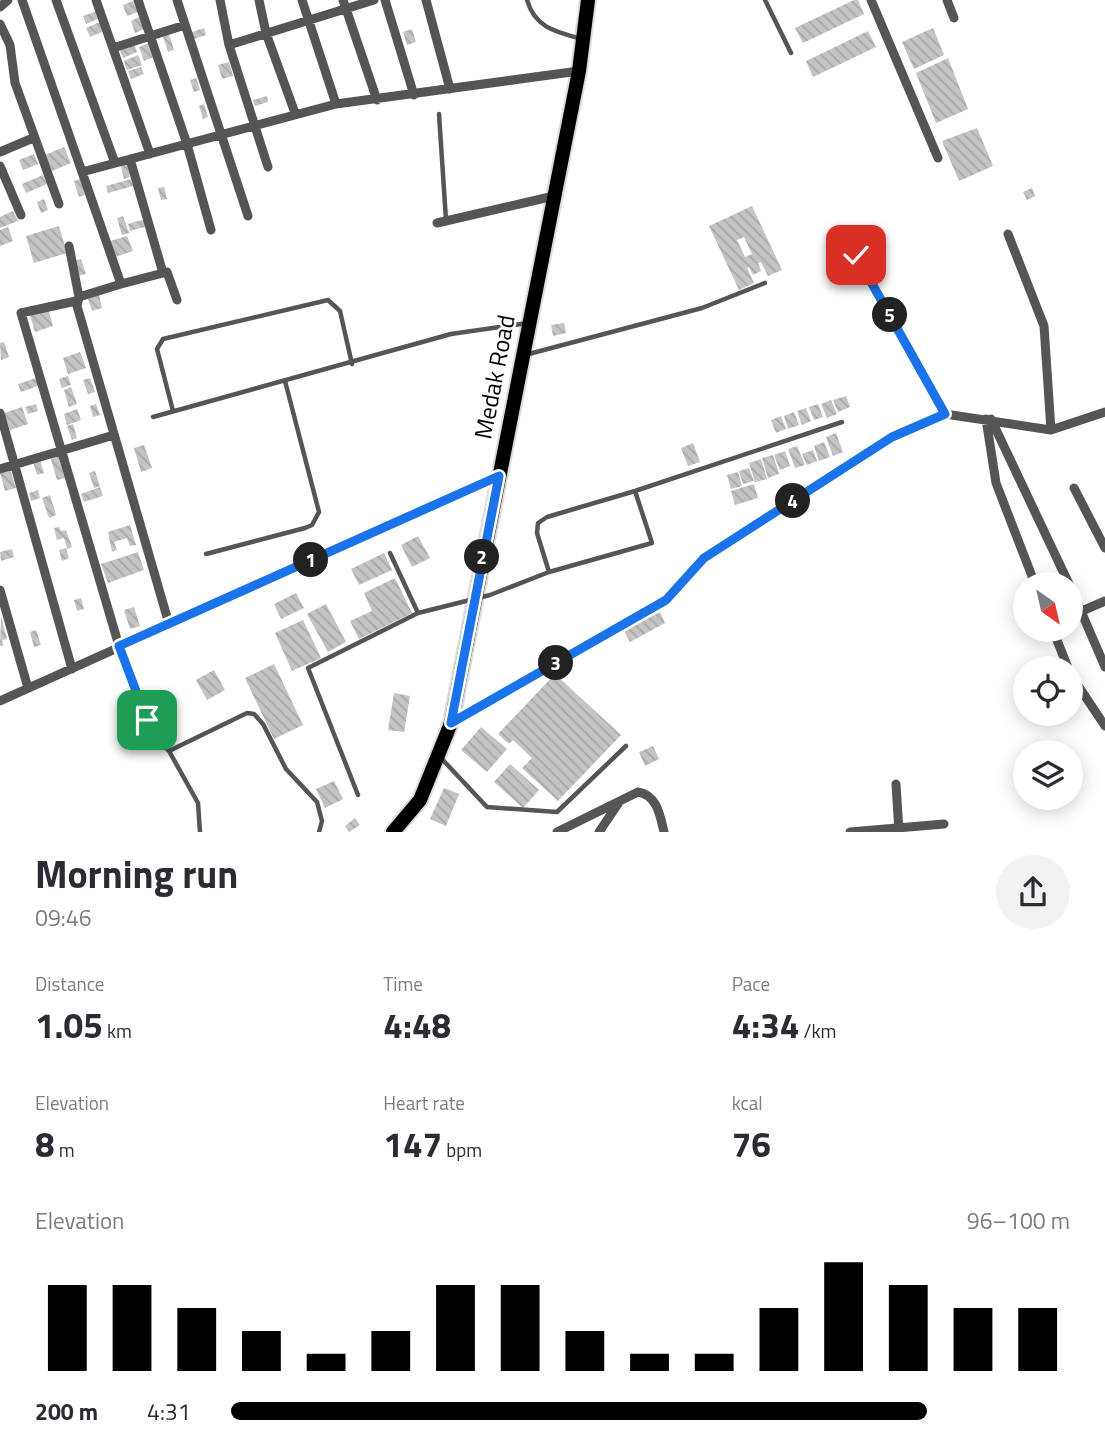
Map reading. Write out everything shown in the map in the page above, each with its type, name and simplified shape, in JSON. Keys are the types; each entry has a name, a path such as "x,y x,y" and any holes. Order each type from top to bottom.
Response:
{"main road":[{"name":"Medak Road","path":"393,831 420,800 451,723 579,71 588,0"}],"street":[{"path":"0,8 8,0"},
{"path":"22,0 121,284"},
{"path":"56,0 115,163"},
{"path":"96,0 150,154"},
{"path":"138,0 187,144 211,230"},
{"path":"177,0 248,216"},
{"path":"220,0 229,45 268,167"},
{"path":"259,0 266,33 295,113"},
{"path":"302,0 336,104"},
{"path":"229,45 309,20 345,4 374,0"},
{"path":"385,0 414,95"},
{"path":"426,0 450,89"},
{"path":"871,0 938,158"},
{"path":"947,0 954,18"},
{"path":"345,4 377,100"},
{"path":"0,24 9,45 14,78 33,138 58,204"},
{"path":"113,48 185,25"},
{"path":"82,172 336,104 579,71"},
{"path":"0,152 33,138"},
{"path":"130,159 163,273"},
{"path":"0,166 21,215"},
{"path":"442,222 554,197"},
{"path":"1008,234 1044,326 1051,429"},
{"path":"69,246 77,299 169,624"},
{"path":"119,646 64,450 21,313 163,273 170,274 177,300"},
{"path":"0,413 72,669"},
{"path":"451,723 666,600 704,558 892,437 945,414 1051,429 1105,413"},
{"path":"988,419 996,483 1030,572"},
{"path":"988,419 1063,572"},
{"path":"0,469 114,435"},
{"path":"0,701 499,476"},
{"path":"1074,488 1105,548"},
{"path":"0,590 29,688"},
{"path":"1083,611 1105,601"},
{"path":"1083,613 1105,667"},
{"path":"1083,693 1105,726"},
{"path":"896,784 899,830"},
{"path":"557,831 638,792 646,793 655,802 664,831"},
{"path":"599,831 621,800"},
{"path":"850,831 899,830 944,824"}],"lane":[{"path":"527,0 531,12 540,24 583,40"},
{"path":"765,0 791,53"},
{"path":"439,114 442,222"},
{"path":"856,255 945,414"},
{"path":"523,356 702,308 765,283"},
{"path":"173,411 157,349 163,339 328,300 340,311 352,364"},
{"path":"153,417 468,330 529,323"},
{"path":"206,554 305,528 317,519 320,512 285,381"},
{"path":"549,572 537,533 538,523 547,517 635,491 842,422"},
{"path":"358,795 308,668 418,613 490,595 549,572 652,543 635,491"},
{"path":"390,553 418,613"},
{"path":"119,646 147,720 169,751 198,803 201,831"},
{"path":"169,751 247,713 254,714 263,724 286,769 317,802 321,821 319,831"},
{"path":"438,755 487,807 556,812 626,747"}],"building":[{"path":"858,0 864,14 803,43 795,28"},
{"path":"133,1 138,12 127,16 123,5"},
{"path":"97,11 100,18 86,24 83,16"},
{"path":"139,17 144,29 135,33 131,21"},
{"path":"100,22 104,31 90,37 86,28"},
{"path":"204,28 206,35 194,39 192,32"},
{"path":"933,28 944,55 914,69 902,42"},
{"path":"412,29 416,42 407,45 403,32"},
{"path":"168,31 174,50 168,52 162,33"},
{"path":"868,31 876,47 813,77 806,61"},
{"path":"134,43 137,52 123,58 119,48"},
{"path":"149,43 154,57 144,61 139,47"},
{"path":"138,55 142,65 127,70 124,61"},
{"path":"948,58 968,109 936,123 916,73"},
{"path":"229,62 233,76 222,79 218,65"},
{"path":"141,67 144,74 131,79 128,71"},
{"path":"196,78 200,90 194,92 190,80"},
{"path":"267,96 268,102 255,106 253,100"},
{"path":"204,104 208,117 203,119 199,106"},
{"path":"977,128 993,166 959,181 942,141"},
{"path":"64,147 71,163 52,171 45,155"},
{"path":"34,154 38,164 23,170 19,160"},
{"path":"127,162 130,177 124,179 120,163"},
{"path":"43,175 47,184 26,193 22,184"},
{"path":"80,179 85,195 79,197 74,181"},
{"path":"131,179 133,186 108,193 106,186"},
{"path":"164,187 167,199 161,200 158,188"},
{"path":"1032,188 1035,196 1027,200 1023,192"},
{"path":"44,199 48,210 41,213 37,202"},
{"path":"752,206 782,270 768,276 761,262 758,263 761,271 753,275 749,267 747,268 754,283 739,290 709,226","holes":["744,237 752,254 745,257 737,240"]},
{"path":"13,211 18,221 0,228 0,217"},
{"path":"123,216 129,233 122,235 117,218"},
{"path":"145,219 148,226 130,231 128,224"},
{"path":"59,226 67,253 34,263 26,236"},
{"path":"8,227 13,241 0,246 0,230"},
{"path":"127,236 133,251 115,257 110,241"},
{"path":"81,259 86,274 78,276 73,261"},
{"path":"99,295 102,308 92,311 88,299"},
{"path":"48,309 53,326 35,332 30,315"},
{"path":"564,323 566,333 553,336 551,325"},
{"path":"4,342 9,357 1,360 0,343"},
{"path":"80,352 86,368 68,374 63,358"},
{"path":"68,376 71,385 62,388 59,379"},
{"path":"36,378 38,386 21,392 18,384"},
{"path":"90,378 95,392 88,394 83,380"},
{"path":"71,387 77,404 69,407 64,390"},
{"path":"846,396 850,407 838,412 833,400"},
{"path":"831,400 837,414 827,418 821,404"},
{"path":"36,404 38,411 28,414 25,407"},
{"path":"96,404 100,415 93,417 90,406"},
{"path":"818,404 823,417 814,420 809,407"},
{"path":"22,407 28,424 10,430 4,413"},
{"path":"806,408 811,421 802,425 797,411"},
{"path":"77,409 81,420 67,425 64,414"},
{"path":"794,412 799,425 788,429 784,416"},
{"path":"781,416 786,429 776,433 771,420"},
{"path":"73,424 77,438 72,440 67,426"},
{"path":"836,433 843,452 833,456 826,437"},
{"path":"824,442 830,457 819,461 814,446"},
{"path":"693,443 700,462 688,466 681,448"},
{"path":"144,445 152,468 141,472 134,448"},
{"path":"797,446 805,465 795,468 788,449"},
{"path":"813,450 817,461 807,465 802,454"},
{"path":"785,451 790,466 780,470 774,455"},
{"path":"58,454 65,478 57,480 50,456"},
{"path":"773,455 779,474 768,478 762,458"},
{"path":"761,459 767,479 755,482 749,463"},
{"path":"40,460 44,473 37,475 33,462"},
{"path":"749,468 754,481 743,484 739,471"},
{"path":"10,469 16,488 5,491 0,472"},
{"path":"95,471 100,486 94,488 89,473"},
{"path":"738,472 742,486 731,489 727,475"},
{"path":"754,484 758,498 735,505 731,491"},
{"path":"100,487 103,496 84,502 81,494"},
{"path":"38,490 40,498 31,501 29,493"},
{"path":"50,495 56,515 49,518 42,498"},
{"path":"130,525 136,545 130,546 127,538 114,542 117,550 112,552 108,532"},
{"path":"59,527 61,531 66,530 72,547 67,549 64,538 57,540 54,528"},
{"path":"418,536 430,558 412,567 401,545"},
{"path":"66,548 69,558 62,561 59,550"},
{"path":"12,549 14,557 1,561 0,552"},
{"path":"138,552 144,570 108,583 101,564"},
{"path":"384,553 392,570 359,585 351,569"},
{"path":"395,578 412,613 359,639 350,621 372,611 364,593"},
{"path":"296,593 304,608 281,619 274,604"},
{"path":"81,598 84,609 77,611 74,600"},
{"path":"326,604 346,642 328,652 307,614"},
{"path":"134,607 140,626 130,629 124,610"},
{"path":"660,612 665,623 630,642 624,631"},
{"path":"1,616 7,639 2,640 3,646 0,646"},
{"path":"303,620 321,658 292,671 275,633"},
{"path":"36,630 41,645 34,647 30,632"},
{"path":"274,664 303,725 274,739 245,678"},
{"path":"214,670 225,690 207,700 196,680"},
{"path":"555,674 621,735 558,801 522,768 532,758 513,740 509,744 498,734"},
{"path":"394,693 410,696 404,732 388,730"},
{"path":"481,727 507,749 487,772 461,750"},
{"path":"653,746 659,759 645,766 639,752"},
{"path":"510,764 539,790 523,808 494,782"},
{"path":"334,781 343,799 325,808 316,789"},
{"path":"444,788 459,794 446,826 430,819"},
{"path":"355,818 360,825 349,832 345,826"}],"route":[{"path":"147,720 119,646 499,476 451,723 666,600 681,587 704,558 892,437 945,414 856,255"}]}
